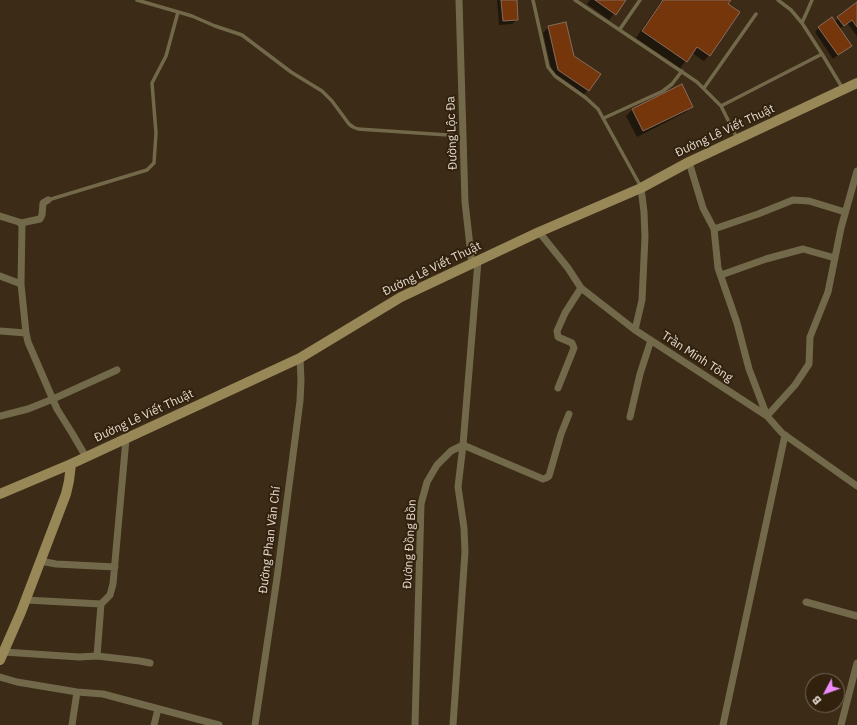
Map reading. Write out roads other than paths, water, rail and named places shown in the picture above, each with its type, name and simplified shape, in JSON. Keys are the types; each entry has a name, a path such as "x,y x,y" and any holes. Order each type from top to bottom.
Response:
{"main road":[{"name":"Đường Lê Viết Thuật","path":"0,494 71,464 300,358 401,297 539,232 641,188 689,162 857,83"},
{"path":"2,656 26,600 66,494 71,464"}],"street":[{"name":"Đường Lộc Đa","path":"459,0 465,202 475,263"},
{"path":"689,162 703,208 714,229 718,268 737,323 749,369 767,416 795,385 808,364 810,337 828,292 845,212 857,170"},
{"path":"635,330 642,300 645,237 641,188"},
{"path":"0,216 21,223 40,219 42,215 43,203 48,200"},
{"path":"714,229 793,200 809,201 845,212"},
{"path":"21,223 23,228 21,284 26,333 30,349 40,367 59,413 86,457"},
{"name":"Trần Minh Tông","path":"539,232 582,288 635,330 767,416 785,435 857,486"},
{"path":"721,276 766,259 803,248 835,258"},
{"path":"453,725 465,552 464,528 458,486 463,445 475,263"},
{"path":"0,276 21,284"},
{"path":"558,388 574,348 572,343 558,337 557,331 565,313 582,288"},
{"path":"0,331 26,333"},
{"path":"630,417 640,374 651,340"},
{"name":"Đường Phan Văn Chí","path":"255,725 277,578 300,401 300,358"},
{"path":"0,416 28,409 117,370"},
{"path":"463,445 546,478 549,476 568,414"},
{"path":"724,725 785,435"},
{"path":"97,656 101,604 110,594 115,567 126,439"},
{"name":"Đường Đồng Bồn","path":"415,725 422,500 427,482 437,465 451,451 463,445"},
{"path":"40,561 56,564 115,567"},
{"path":"26,600 101,604"},
{"path":"806,602 857,616"},
{"path":"2,656 97,656 150,663"},
{"path":"841,725 854,688 857,663"},
{"path":"0,677 17,682 77,692 103,694 219,725"},
{"path":"72,725 77,692"},
{"path":"154,725 158,709"}],"lane":[{"path":"137,0 236,32 247,38 291,72 322,91 353,127 463,136"},
{"path":"533,0 546,62 551,72 591,102 604,118 641,188"},
{"path":"575,0 682,71 704,88 721,106 738,139"},
{"path":"620,29 640,0"},
{"path":"778,0 791,10 802,23 843,89"},
{"path":"802,23 812,0"},
{"path":"48,200 147,170 154,163 156,132 152,83 166,56 178,12"},
{"path":"704,88 756,14"},
{"path":"721,106 822,54"},
{"path":"604,118 663,91 672,84 682,71"}]}
